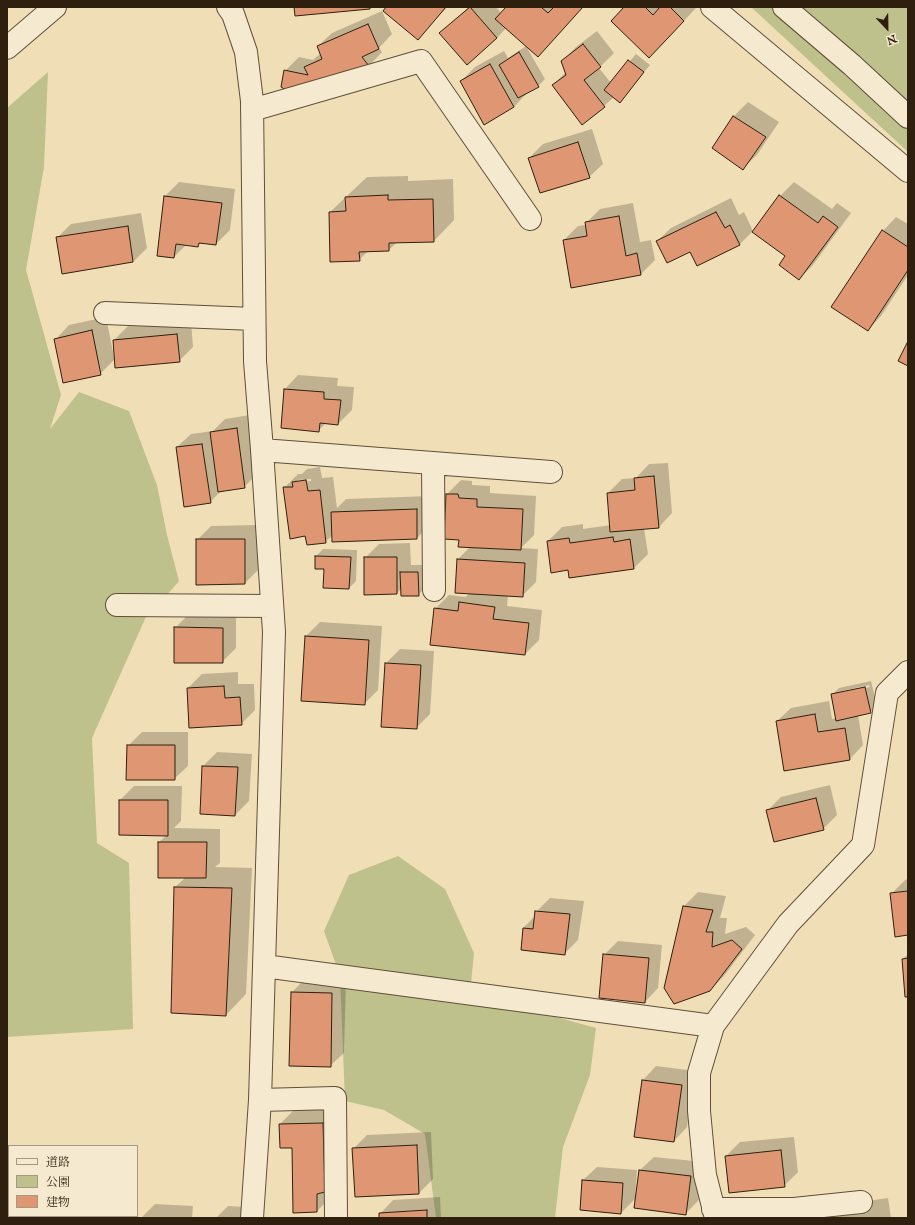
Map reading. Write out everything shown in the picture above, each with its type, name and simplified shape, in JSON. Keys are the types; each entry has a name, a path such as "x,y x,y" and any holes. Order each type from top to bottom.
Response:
{"street":[{"path":"7,48 55,7"},
{"path":"228,7 233,14 246,52 252,110 254,361 262,450 274,632 260,1100 252,1218"},
{"path":"712,7 908,171"},
{"path":"784,7 852,65 908,117"},
{"path":"252,110 421,61 530,219"},
{"path":"105,312 254,319"},
{"path":"262,450 551,472"},
{"path":"433,463 434,590"},
{"path":"117,605 272,606"},
{"path":"861,1202 794,1209 715,1213 705,1175 699,1111 699,1073 713,1026 788,924 863,845 887,693 908,672"},
{"path":"264,966 713,1026"},
{"path":"260,1100 335,1098 336,1218"}],"green space":[{"path":"751,7 908,7 908,152"},
{"path":"48,72 44,167 26,270 61,395 50,429 79,392 129,411 157,485 167,535 179,581 161,602 153,601 92,738 97,843 129,863 133,1029 7,1037 7,108"},
{"path":"398,856 445,889 474,953 470,993 596,1028 590,1075 563,1147 555,1218 436,1218 425,1134 384,1110 345,1101 340,976 324,931 349,875"}],"building":[{"path":"294,7 370,7 370,9 295,16"},
{"path":"386,7 446,7 418,40 383,11"},
{"path":"470,7 497,38 467,65 439,33"},
{"path":"506,7 541,7 548,13 554,7 583,7 538,57 495,19"},
{"path":"624,7 645,7 653,15 660,7 670,7 684,21 649,58 611,21"},
{"path":"368,24 379,49 362,57 369,66 290,93 281,87 284,70 308,75 304,67 322,59 317,46"},
{"path":"583,44 601,67 584,80 605,107 582,125 552,85 566,75 561,61"},
{"path":"519,52 539,87 518,98 499,65"},
{"path":"628,60 644,72 620,103 604,90"},
{"path":"490,64 514,107 484,125 460,81"},
{"path":"733,116 766,137 743,170 712,148"},
{"path":"578,142 590,178 540,193 528,158"},
{"path":"388,195 388,200 433,199 434,242 389,243 389,251 359,252 360,261 330,262 329,212 346,211 345,197"},
{"path":"779,195 818,223 823,216 838,227 799,280 779,265 785,256 752,232"},
{"path":"164,196 222,203 216,245 199,243 198,247 176,244 174,258 157,256"},
{"path":"716,212 725,228 730,225 740,245 697,266 690,252 667,263 656,241"},
{"path":"619,216 626,256 637,253 641,275 571,288 563,240 587,236 585,222"},
{"path":"128,226 133,262 62,274 56,237"},
{"path":"882,230 908,247 908,270 868,331 831,307"},
{"path":"92,330 101,375 63,383 54,339"},
{"path":"177,334 180,362 115,368 113,340"},
{"path":"908,341 908,366 898,361"},
{"path":"284,389 324,392 324,399 341,400 338,425 320,423 319,432 281,428"},
{"path":"237,428 245,488 218,492 210,432"},
{"path":"202,444 211,503 184,507 176,447"},
{"path":"654,476 659,528 610,532 607,493 635,490 634,478"},
{"path":"306,480 308,491 320,490 326,543 307,545 305,536 290,539 283,487 293,487 292,482"},
{"path":"446,494 458,494 459,498 477,499 477,507 523,509 521,550 458,547 459,540 444,539"},
{"path":"417,509 417,539 332,542 331,512"},
{"path":"613,537 614,542 630,539 634,569 569,578 568,570 551,573 547,541 569,538 570,543"},
{"path":"196,539 245,539 245,584 196,585"},
{"path":"315,556 351,557 349,589 323,588 324,569 315,569"},
{"path":"364,557 397,557 397,594 364,595"},
{"path":"457,559 525,563 523,597 455,593"},
{"path":"400,572 418,572 419,596 401,596"},
{"path":"459,602 495,607 493,619 529,623 525,655 430,645 434,608 458,611"},
{"path":"174,627 223,628 223,663 174,663"},
{"path":"305,636 369,640 365,705 301,701"},
{"path":"385,663 421,665 417,729 381,727"},
{"path":"224,686 225,698 240,697 242,725 189,728 187,688"},
{"path":"865,687 871,713 836,721 831,694"},
{"path":"815,714 818,732 845,728 850,760 784,771 776,721"},
{"path":"127,745 175,745 175,780 126,780"},
{"path":"202,766 238,767 235,816 200,814"},
{"path":"816,798 824,830 774,842 766,810"},
{"path":"119,800 168,800 168,836 119,835"},
{"path":"158,842 207,842 206,878 158,878"},
{"path":"174,887 232,888 226,1016 171,1013"},
{"path":"908,891 908,935 895,937 890,893"},
{"path":"683,906 713,910 706,932 713,932 712,947 732,940 742,949 710,991 674,1004 664,988"},
{"path":"535,911 570,914 565,955 521,950 523,928 533,929"},
{"path":"603,954 649,958 645,1003 599,998"},
{"path":"908,958 908,997 905,997 902,959"},
{"path":"291,992 332,993 331,1067 289,1066"},
{"path":"642,1080 682,1085 674,1142 634,1137"},
{"path":"323,1123 325,1192 317,1194 317,1212 293,1213 292,1148 280,1148 279,1124"},
{"path":"417,1145 419,1194 355,1197 352,1148"},
{"path":"781,1150 785,1187 729,1193 725,1156"},
{"path":"639,1170 691,1176 686,1215 634,1208"},
{"path":"582,1180 623,1183 621,1214 580,1210"},
{"path":"427,1210 427,1218 379,1218 379,1213"}]}
